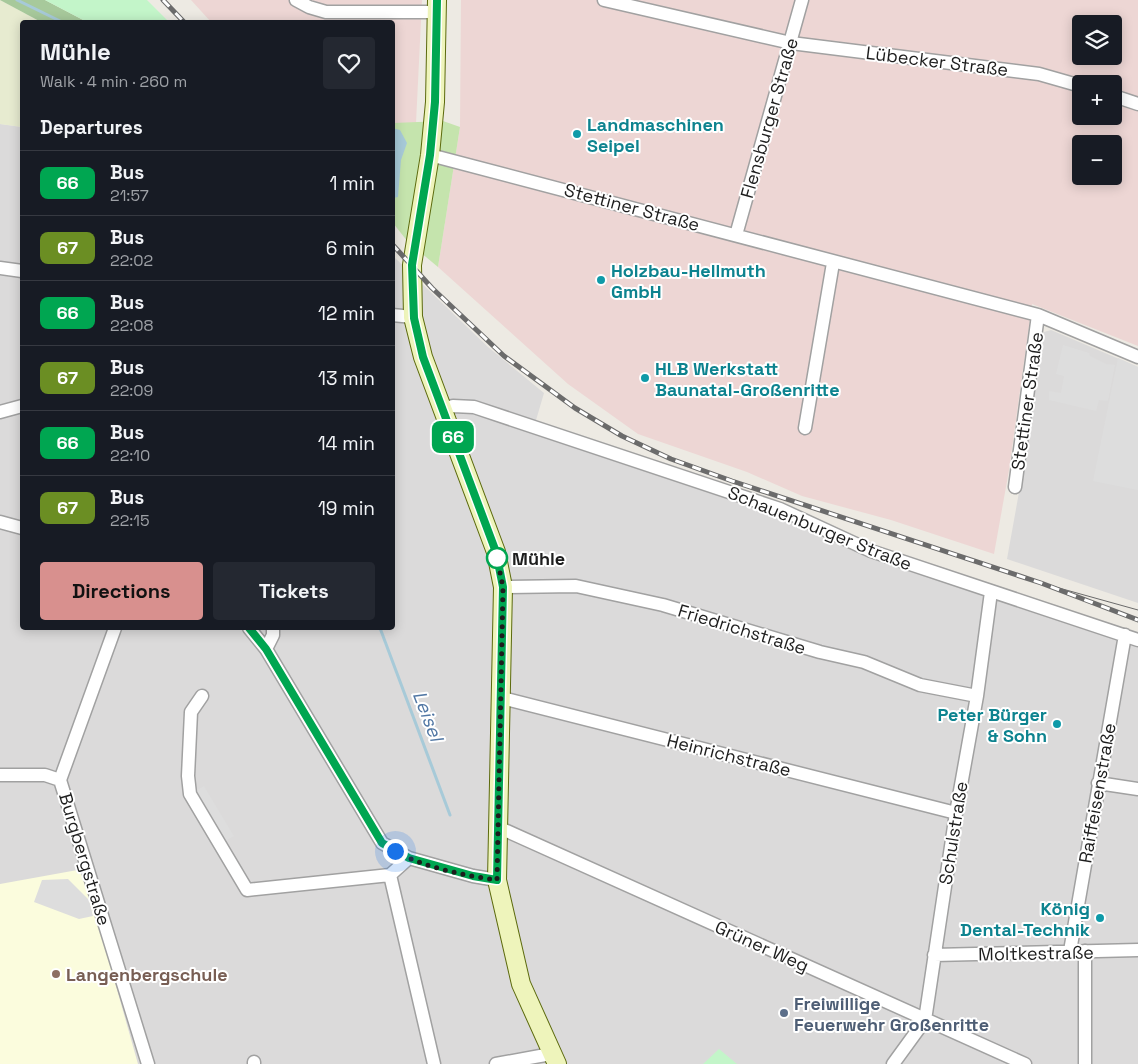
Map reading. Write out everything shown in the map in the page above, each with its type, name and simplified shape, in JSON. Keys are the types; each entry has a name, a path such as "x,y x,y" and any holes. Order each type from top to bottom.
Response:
{"street":[{"path":"296,0 308,7 326,12 437,6 435,102 430,155 412,265 414,318 423,357 496,552 503,587 500,828 497,880 522,984 554,1059 496,1064"},
{"name":"Lübecker Straße","path":"604,0 791,43 1040,74 1072,83"},
{"name":"Flensburger Straße","path":"736,235 802,0"},
{"path":"1122,99 1138,104"},
{"name":"Stettiner Straße","path":"430,155 736,235 833,263 1038,315 1138,357"},
{"path":"805,428 833,263"},
{"path":"0,268 20,271"},
{"path":"395,315 414,318"},
{"name":"Stettiner Straße","path":"1015,487 1038,315"},
{"name":"Schauenburger Straße","path":"443,409 453,406 474,407 780,509 871,551 1138,640"},
{"path":"0,412 20,407"},
{"path":"0,522 20,527"},
{"name":"Friedrichstraße","path":"503,587 576,586 663,605 820,652 864,662 920,685 977,696"},
{"name":"Schulstraße","path":"893,1064 925,1020 956,813 977,696 991,592"},
{"name":"Burgbergstraße","path":"114,630 60,780 148,1064"},
{"path":"251,630 266,649 382,843 409,858 473,876 497,880"},
{"path":"266,649 273,635 272,630"},
{"name":"Raiffeisenstraße","path":"1070,952 1125,635"},
{"path":"202,696 191,712 188,776 190,794 247,890 390,875 409,858"},
{"name":"Heinrichstraße","path":"502,698 956,813"},
{"path":"0,775 45,775 60,780"},
{"path":"1098,783 1138,789"},
{"name":"Grüner Weg","path":"500,828 1025,1064"},
{"path":"390,875 434,1064"},
{"name":"Moltkestraße","path":"934,955 1138,950"},
{"path":"1085,951 1085,1064"}],"shaded area":[{"path":"0,0 37,20 20,20 20,127 0,124"},
{"path":"191,0 422,0 416,123 395,123 395,20 209,20"},
{"path":"461,0 1138,0 1138,346 1032,304 1009,470 994,554 891,520 802,496 747,472 638,434 568,384 438,267 460,127"},
{"path":"0,124 20,127 20,630 395,630 395,258 488,347 544,393 534,427 780,509 871,551 1138,640 1138,1064 0,1064"},
{"path":"1051,330 1138,367 1138,603 1007,559 1044,332"},
{"path":"1063,345 1089,353 1090,356 1106,364 1115,365 1108,401 1099,400 1096,411 1049,400 1049,391 1061,393 1064,376 1056,374"},
{"path":"1118,358 1138,367 1138,490 1093,481"},
{"path":"204,786 234,836 220,844 190,794"},
{"name":"Langenbergschule","path":"83,869 138,1064 0,1064 0,884"},
{"path":"68,879 89,900 93,916 79,919 34,902 42,880"}],"green space":[{"path":"0,0 45,0 83,20 37,20"},
{"path":"45,0 147,0 167,20 83,20"},
{"path":"443,121 460,127 438,267 408,242 395,226 395,123"},
{"path":"719,1049 737,1064 703,1064"}],"water":[{"path":"395,129 400,130 407,143 401,160 398,197 395,198"}],"waterway":[{"name":"Leisel","path":"17,0 58,20"},
{"name":"Leisel","path":"381,630 450,815"}],"tram line":[{"path":"1041,583 1138,610"}],"railway":[{"path":"163,0 182,20"},
{"path":"395,247 432,288 504,356 575,408 622,436 671,459 732,481 1041,583 1138,620"}],"bus line":[{"name":"66","path":"251,630 266,649 382,843 409,858 473,876 497,880 500,828 503,587 496,552 423,357 414,318 412,265 430,155 435,102 437,0"}],"place":[{"name":"Landmaschinen Seipel","path":"577,134"},
{"name":"Holzbau-Hellmuth GmbH","path":"601,280"},
{"name":"HLB Werkstatt Baunatal-Großenritte","path":"645,378"},
{"name":"Mühle","path":"497,558"},
{"name":"Peter Bürger & Sohn","path":"1057,724"},
{"name":"König Dental-Technik","path":"1100,918"},
{"name":"Langenbergschule","path":"56,974"},
{"name":"Freiwillige Feuerwehr Großenritte","path":"784,1013"}],"route":[{"path":"395,851 409,858 473,876 497,880 500,828 503,587 497,558"}]}
